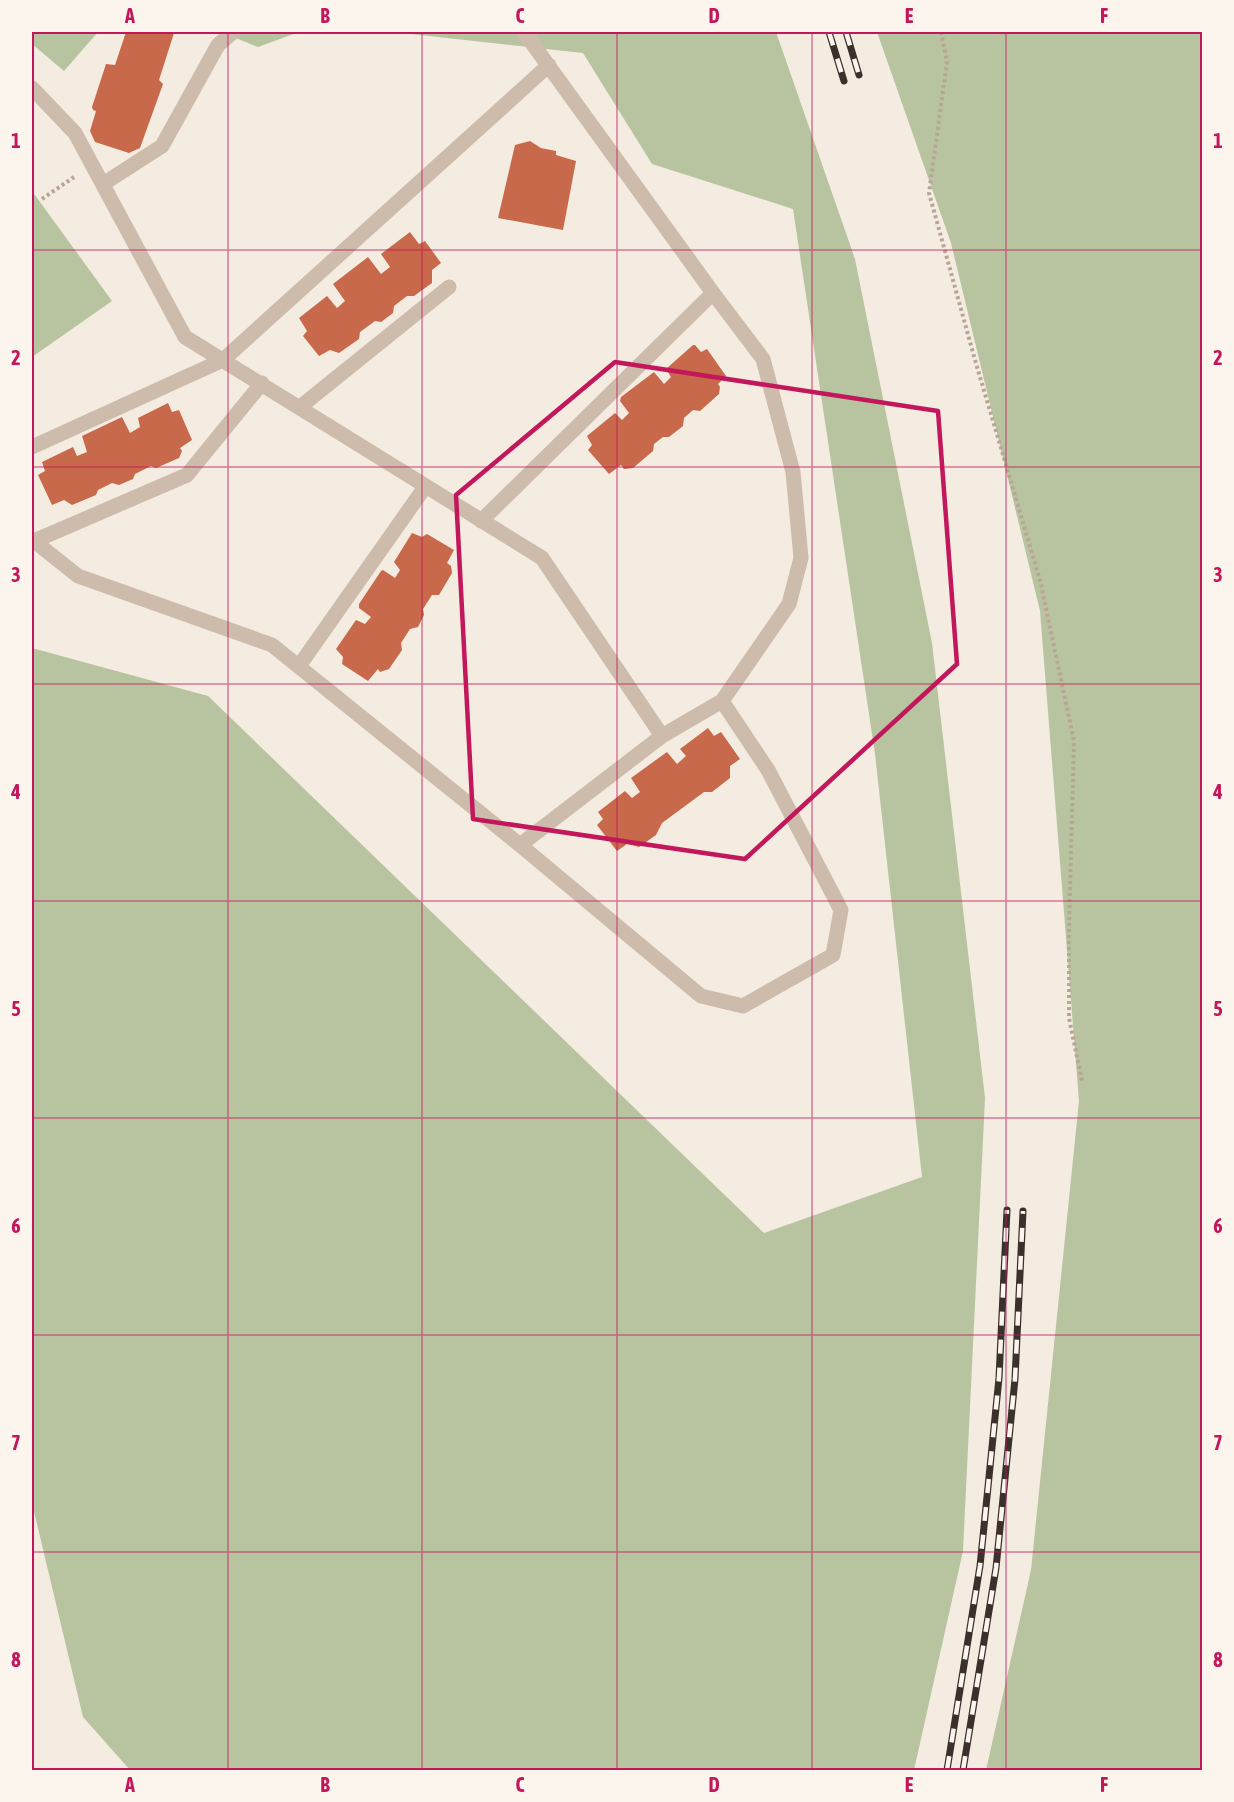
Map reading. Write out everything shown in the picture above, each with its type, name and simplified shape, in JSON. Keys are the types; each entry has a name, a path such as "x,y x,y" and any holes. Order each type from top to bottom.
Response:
{"lane":[{"path":"103,184 162,146 218,45 233,32"},
{"path":"519,845 662,736 722,701 789,604 801,558 793,471 763,359 524,32"},
{"path":"32,447 223,360 549,65"},
{"path":"32,88 75,134 185,337 542,558 662,736"},
{"path":"300,407 449,287"},
{"path":"482,521 713,293"},
{"path":"262,383 187,475 33,540 78,576 272,645 701,996 743,1006 833,955 842,910 768,770 722,701"},
{"path":"299,666 425,487"}],"path":[{"path":"940,32 947,62 929,193 975,360 1040,580 1074,741 1069,1018 1082,1081"},
{"path":"42,199 92,165"}],"highlighted area":[{"path":"615,362 938,411 957,664 745,859 473,819 456,495"}],"green space":[{"path":"32,32 98,32 64,71 32,44"},
{"path":"221,32 299,32 258,47"},
{"path":"393,32 776,32 855,259 932,643 985,1098 963,1551 914,1770 130,1770 83,1717 32,1503 32,648 208,696 764,1233 922,1177 875,754 793,209 652,164 583,53"},
{"path":"877,32 1202,32 1202,1770 986,1770 1031,1570 1079,1101 1040,611 951,243"},
{"path":"32,191 112,301 32,357"}],"building":[{"path":"126,32 174,32 159,80 163,84 140,148 129,153 95,142 90,131 96,111 92,107 106,64 115,65"},
{"path":"530,141 541,148 556,151 556,155 576,161 563,230 498,218 515,145"},
{"path":"410,232 419,244 425,241 441,263 432,270 432,283 414,296 407,296 394,306 393,313 381,322 375,321 360,332 359,339 339,353 330,350 319,356 303,336 307,331 299,318 327,296 337,308 345,301 333,284 368,257 381,274 390,267 381,254"},
{"path":"693,345 701,352 707,349 726,376 718,384 719,394 700,411 693,410 684,418 683,426 669,437 663,437 654,444 653,451 633,468 624,469 621,465 609,474 588,450 592,445 587,436 615,413 622,420 629,413 620,401 621,397 654,372 664,384 671,377 666,369"},
{"path":"168,403 172,412 179,410 192,440 180,448 182,451 179,458 156,468 151,466 135,474 133,479 119,485 112,483 98,490 96,495 72,505 64,500 52,505 38,475 45,471 42,462 73,447 77,456 87,452 82,436 122,417 130,433 140,427 138,418"},
{"path":"412,533 422,537 427,534 454,550 447,563 451,566 452,573 439,595 432,595 423,609 424,615 418,627 410,629 401,643 402,650 389,669 380,672 378,669 368,681 342,664 343,657 336,649 356,620 365,624 371,617 359,608 359,604 381,571 395,578 400,570 394,562"},
{"path":"708,728 714,736 721,732 740,759 730,766 730,778 712,792 704,792 662,823 656,835 639,847 627,844 617,851 597,825 603,819 598,812 625,791 632,798 640,792 631,778 667,752 677,764 686,756 680,749"}],"railway":[{"path":"829,32 844,81"},
{"path":"846,32 859,75"},
{"path":"947,1770 980,1566 999,1378 1007,1210"},
{"path":"963,1770 996,1568 1015,1379 1023,1211"}]}
